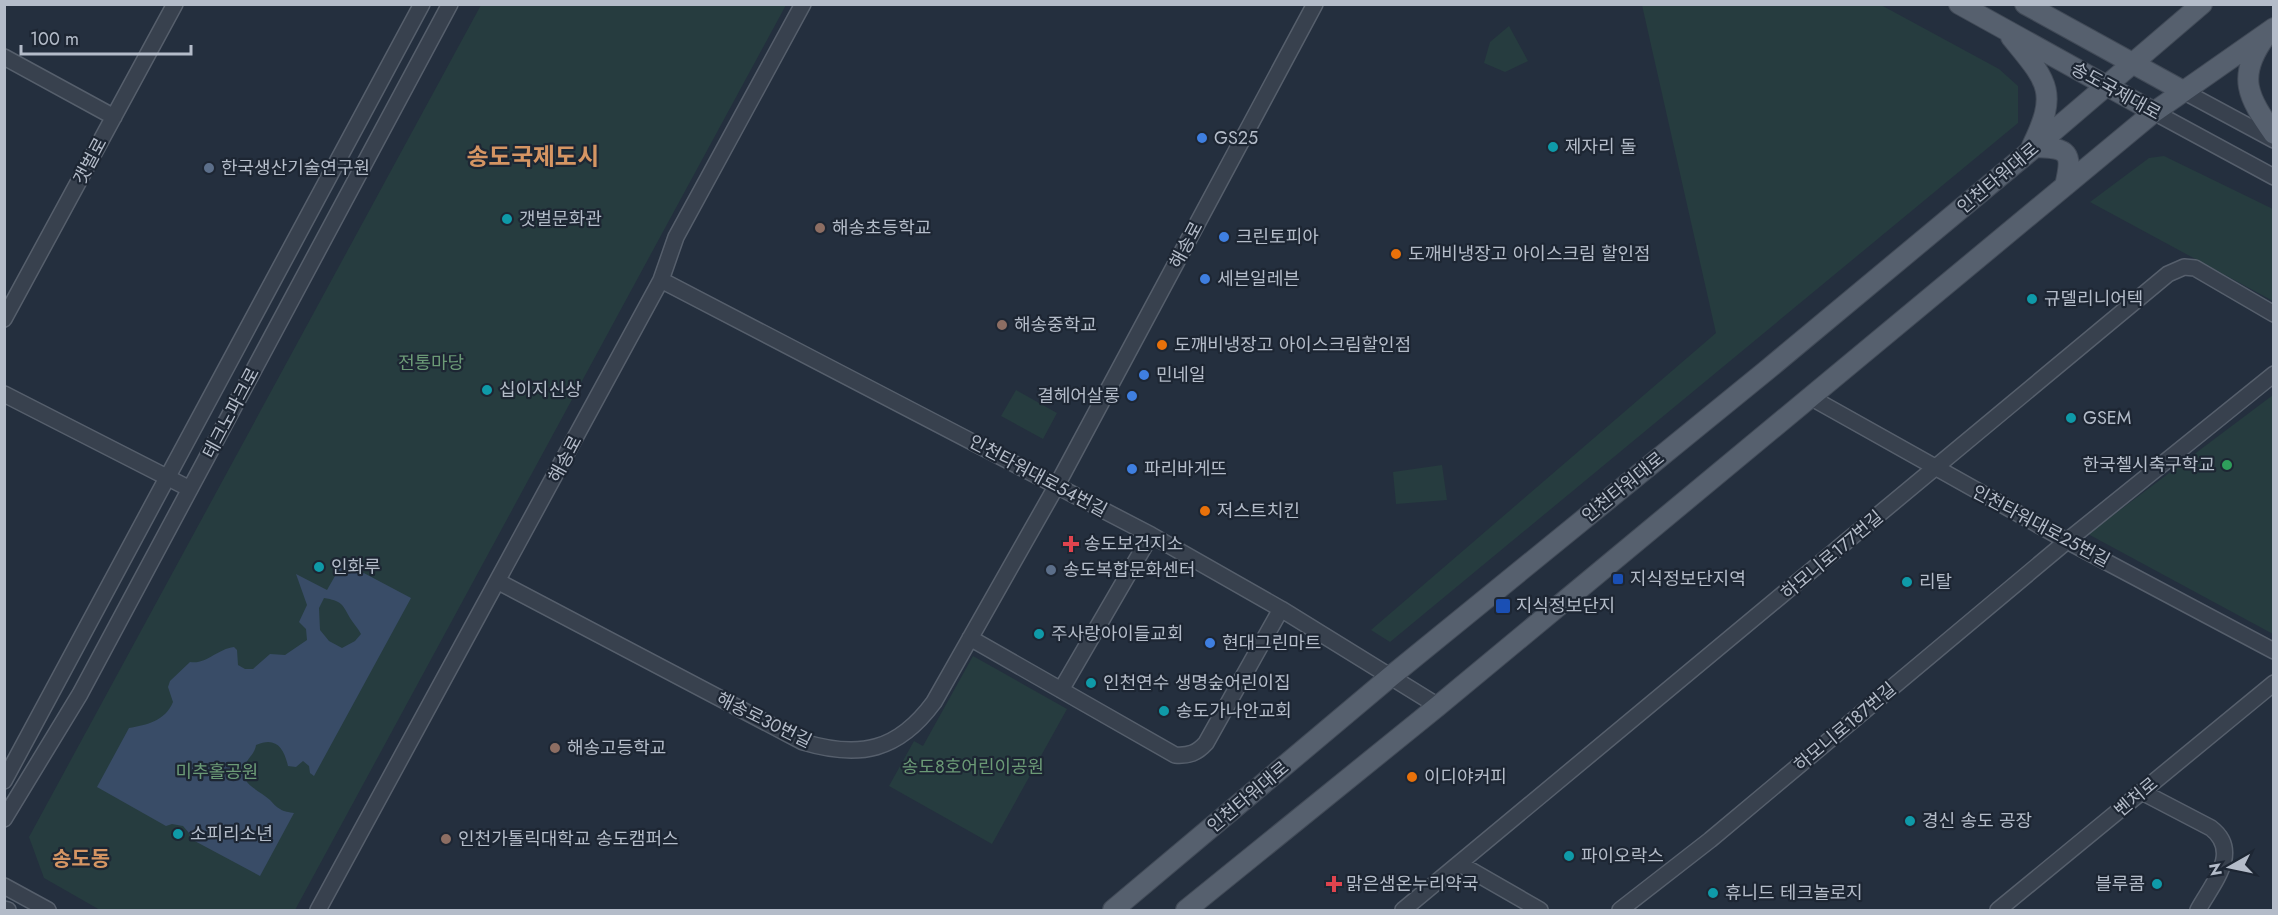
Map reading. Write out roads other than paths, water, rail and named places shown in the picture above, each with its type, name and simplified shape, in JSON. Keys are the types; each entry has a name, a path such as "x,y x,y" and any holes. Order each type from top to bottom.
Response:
{"main road":[{"name":"송도국제대로","path":"1959,4 2154,112"},
{"name":"송도국제대로","path":"2025,4 2183,90"},
{"name":"인천타워대로","path":"1113,910 1390,677 2109,86 2132,63 2202,4"},
{"path":"1186,910 1438,706 2154,112 2272,29"},
{"path":"2272,29 2254,53 2248,70 2248,87 2255,108 2274,134"},
{"path":"2006,30 2041,74 2047,88 2048,104 2032,149 2058,148 2066,154 2070,165 2065,186"}],"street":[{"name":"갯벌로","path":"4,318 175,4"},
{"name":"테크노파크로","path":"4,781 422,4"},
{"name":"테크노파크로","path":"4,819 80,694 450,4"},
{"name":"해송로","path":"318,910 662,280 676,237 803,4"},
{"name":"해송로","path":"1057,485 1315,4"},
{"path":"4,57 114,117"},
{"name":"송도국제대로","path":"2183,90 2274,140"},
{"name":"송도국제대로","path":"2154,112 2274,177"},
{"name":"하모니로177번길","path":"1403,910 2168,274 2184,267 2195,268 2274,314"},
{"name":"인천타워대로54번길","path":"662,280 1151,535 1281,609 1438,706"},
{"name":"하모니로187번길","path":"1620,910 1710,840 2067,541 2274,374"},
{"path":"4,394 190,489"},
{"name":"인천타워대로25번길","path":"1810,397 2067,541 2274,651"},
{"name":"해송로30번길","path":"499,582 803,742 836,751 873,748 905,733 921,719 934,702 1057,485"},
{"path":"1061,690 1151,535"},
{"path":"970,638 1176,755 1194,754 1206,743 1281,609"},
{"name":"벤처로","path":"2002,910 2274,683"},
{"path":"2142,792 2211,828 2221,836 2226,848 2225,861 2198,910"},
{"path":"1460,864 1539,910"},
{"path":"4,886 48,910"}],"water":[{"path":"343,562 411,598 314,776 310,773 309,766 303,761 296,767 288,766 278,745 269,742 256,745 246,763 244,775 249,784 279,808 294,813 260,876 191,839 183,826 172,824 166,826 97,787 129,728 155,721 170,708 173,702 168,687 170,681 190,662 201,661 234,647 237,650 238,665 245,669 253,669 270,654 285,655 307,640 306,629 299,622 307,605 296,574 327,590","holes":["324,598 343,606 361,634 355,641 342,648 329,641 320,630 319,608"]}],"place":[{"name":"GS25","path":"1202,138"},
{"name":"제자리 돌","path":"1553,147"},
{"name":"한국생산기술연구원","path":"209,168"},
{"name":"갯벌문화관","path":"507,219"},
{"name":"해송초등학교","path":"820,228"},
{"name":"크린토피아","path":"1224,237"},
{"name":"도깨비냉장고 아이스크림 할인점","path":"1396,254"},
{"name":"세븐일레븐","path":"1205,279"},
{"name":"규델리니어텍","path":"2032,299"},
{"name":"해송중학교","path":"1002,325"},
{"name":"도깨비냉장고 아이스크림할인점","path":"1162,345"},
{"name":"민네일","path":"1144,375"},
{"name":"십이지신상","path":"487,390"},
{"name":"결헤어살롱","path":"1132,396"},
{"name":"GSEM","path":"2071,418"},
{"name":"한국첼시축구학교","path":"2227,465"},
{"name":"파리바게뜨","path":"1132,469"},
{"name":"저스트치킨","path":"1205,511"},
{"name":"송도보건지소","path":"1071,544"},
{"name":"인화루","path":"319,567"},
{"name":"송도복합문화센터","path":"1051,570"},
{"name":"지식정보단지역","path":"1618,579"},
{"name":"리탈","path":"1907,582"},
{"name":"지식정보단지","path":"1503,606"},
{"name":"주사랑아이들교회","path":"1039,634"},
{"name":"현대그린마트","path":"1210,643"},
{"name":"인천연수 생명숲어린이집","path":"1091,683"},
{"name":"송도가나안교회","path":"1164,711"},
{"name":"해송고등학교","path":"555,748"},
{"name":"이디야커피","path":"1412,777"},
{"name":"경신 송도 공장","path":"1910,821"},
{"name":"소피리소년","path":"178,834"},
{"name":"인천가톨릭대학교 송도캠퍼스","path":"446,839"},
{"name":"파이오락스","path":"1569,856"},
{"name":"맑은샘온누리약국","path":"1334,884"},
{"name":"블루콤","path":"2157,884"},
{"name":"휴니드 테크놀로지","path":"1713,893"}],"district":[{"name":"송도국제도시","path":"533,156"},
{"name":"송도동","path":"81,859"}],"park label":[{"name":"전통마당","path":"431,363"},
{"name":"송도8호어린이공원","path":"973,767"},
{"name":"미추홀공원","path":"217,772"}]}
